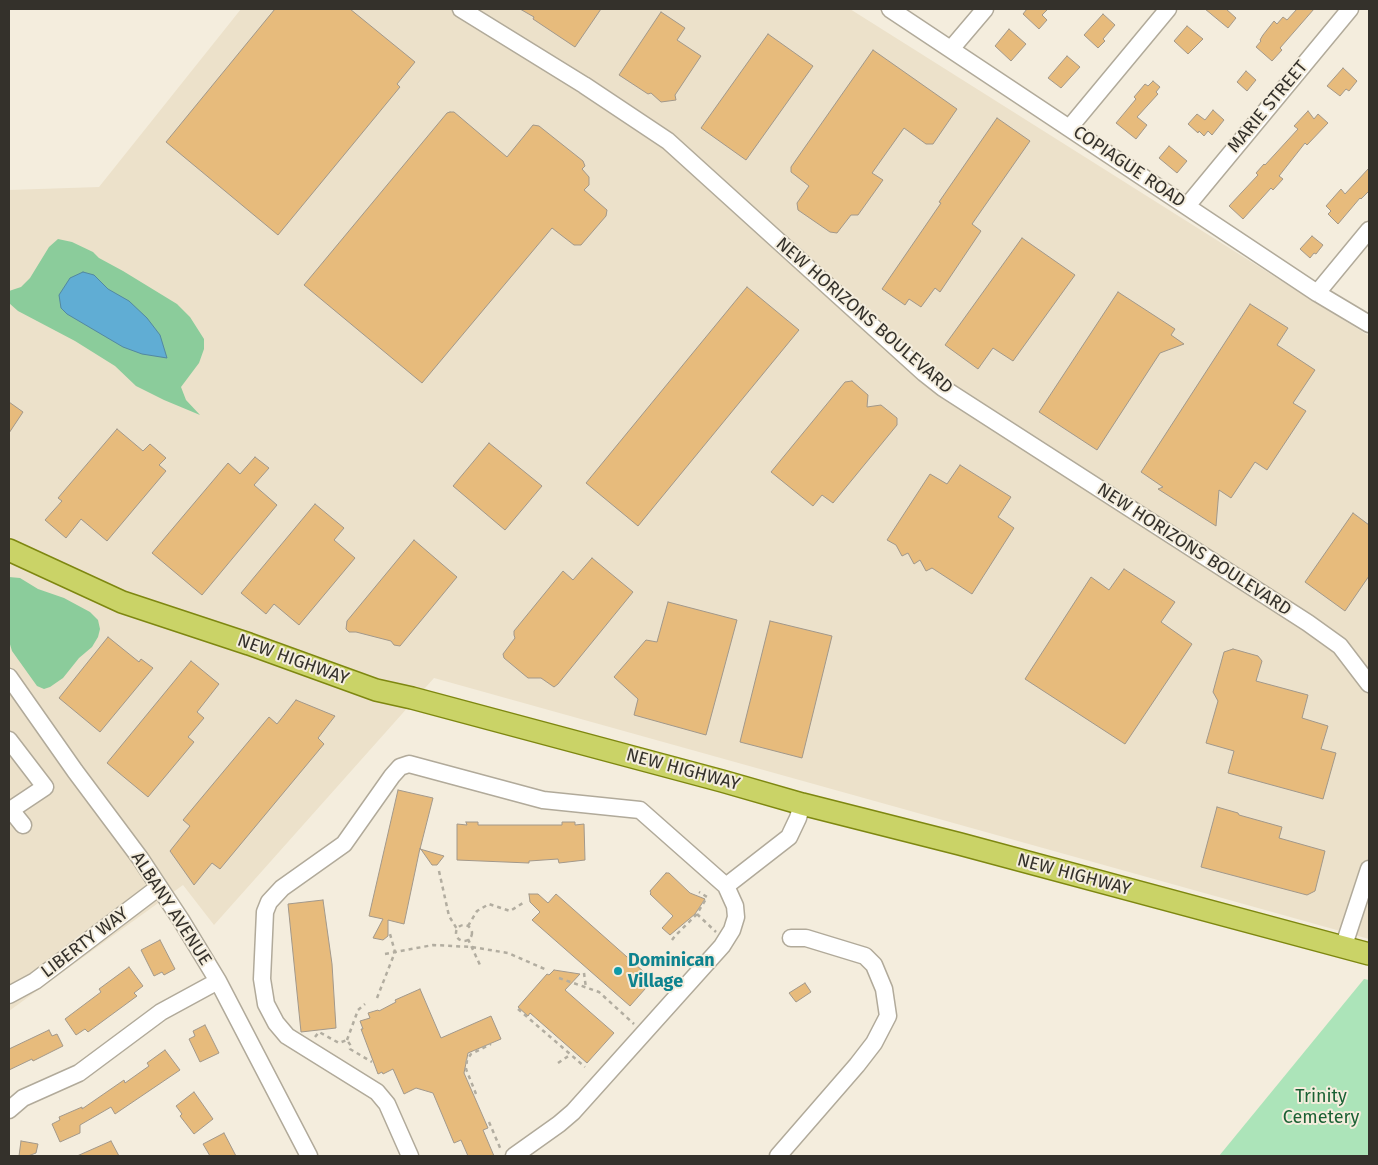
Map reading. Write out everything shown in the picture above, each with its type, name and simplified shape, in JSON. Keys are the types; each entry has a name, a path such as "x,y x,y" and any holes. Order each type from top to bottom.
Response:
{"main road":[{"name":"NEW HIGHWAY","path":"9,550 122,602 249,644 376,690 412,698 802,804 970,846 1369,954"}],"street":[{"name":"NEW HORIZONS BOULEVARD","path":"461,9 584,85 668,141 924,373 944,388 1308,623 1340,646 1369,684"},
{"name":"COPIAGUE ROAD","path":"890,9 1317,293 1369,324"},
{"path":"951,49 985,9"},
{"path":"1070,127 1168,9"},
{"name":"MARIE STREET","path":"1187,206 1350,9"},
{"path":"1317,293 1369,230"},
{"name":"ALBANY AVENUE","path":"9,677 159,887 218,980 308,1156"},
{"path":"9,740 45,787 10,810 23,825"},
{"path":"410,1156 387,1104 377,1092 287,1036 276,1023 266,1004 262,979 264,912 269,902 282,888 344,844 400,766 409,764 543,800 640,810 726,886 735,906 736,917 732,930 722,946 573,1112 559,1124 508,1153"},
{"path":"726,886 789,837 802,804"},
{"path":"1343,948 1369,869"},
{"name":"LIBERTY WAY","path":"9,995 35,981 159,887"},
{"path":"778,1156 863,1058 874,1043 888,1016 884,988 874,965 865,956 806,938 791,938"},
{"path":"9,1110 23,1098 79,1073 161,1012 218,980"}],"path":[{"path":"439,871 449,916 458,929"},
{"path":"672,940 697,914 707,897 699,892"},
{"path":"468,926 477,911 489,904 510,911 523,903"},
{"path":"697,914 717,933"},
{"path":"463,925 468,926 472,931 468,939 460,939 457,935 458,929 463,925"},
{"path":"377,998 396,952 390,934"},
{"path":"468,939 480,965"},
{"path":"385,954 433,945 472,946 508,953 547,970"},
{"path":"584,973 586,988"},
{"path":"559,978 599,992 637,1026"},
{"path":"312,1041 319,1032 339,1043 347,1040 358,1010 365,1004"},
{"path":"518,1009 585,1067"},
{"path":"347,1040 351,1046 350,1049 372,1062"},
{"path":"476,1094 466,1069 467,1060 471,1054 492,1044"},
{"path":"558,1063 570,1055"},
{"path":"489,1122 508,1153"}],"shaded area":[{"path":"241,9 850,9 1369,336 1369,939 434,678 214,925 183,885 9,1011 9,190 99,187"}],"green space":[{"path":"58,239 72,242 93,252 99,258 177,304 190,317 204,339 204,349 199,363 181,387 186,400 200,415 136,386 115,366 75,341 18,311 9,303 9,291 21,287 30,278 49,247"},
{"path":"9,577 20,578 38,589 64,598 90,612 98,620 100,629 92,647 79,658 63,678 50,687 44,689 37,686 12,651 9,641"},
{"name":"Trinity Cemetery","path":"1364,979 1369,980 1369,1156 1219,1156"}],"water":[{"path":"83,272 94,275 108,289 129,301 147,318 160,335 167,358 142,354 123,347 67,314 61,308 59,295 70,278"}],"building":[{"path":"275,9 350,9 415,62 397,84 400,87 278,235 166,142"},
{"path":"520,9 601,9 575,47"},
{"path":"1027,9 1048,9 1042,15 1047,20 1039,29 1023,14"},
{"path":"1205,9 1226,9 1236,18 1228,28"},
{"path":"1297,9 1314,9 1280,48 1282,50 1272,61 1256,47 1274,21 1277,24 1283,17 1287,20"},
{"path":"661,12 685,28 677,40 701,56 675,95 676,100 661,102 651,93 648,94 619,75"},
{"path":"1103,14 1115,25 1098,48 1084,35"},
{"path":"1187,26 1203,39 1188,54 1174,41"},
{"path":"1009,29 1026,44 1011,61 995,46"},
{"path":"768,34 813,66 746,160 701,128"},
{"path":"873,50 957,109 933,144 926,144 904,128 872,173 883,180 858,215 851,215 837,233 830,232 798,210 797,203 809,186 791,172 791,167"},
{"path":"1067,56 1080,67 1061,88 1048,78"},
{"path":"1343,68 1357,81 1349,91 1346,89 1340,96 1327,86"},
{"path":"1246,71 1256,80 1247,91 1237,82"},
{"path":"1153,81 1160,87 1156,92 1158,94 1137,117 1147,125 1136,139 1116,123 1136,99 1134,97 1145,84 1148,86"},
{"path":"1213,110 1224,120 1212,135 1208,131 1204,136 1188,124 1197,114 1205,120"},
{"path":"1308,111 1314,119 1318,114 1328,123 1307,145 1305,143 1279,176 1283,179 1273,190 1271,188 1243,219 1229,206 1258,175 1256,173 1264,164 1298,129 1294,126"},
{"path":"454,112 507,157 533,125 539,126 583,161 585,166 582,169 589,177 589,185 584,190 607,210 606,216 581,245 574,245 552,228 422,383 304,285 447,113"},
{"path":"997,118 1030,141 972,224 981,231 940,292 935,288 921,307 909,299 905,305 882,289"},
{"path":"1169,146 1187,161 1177,173 1159,158"},
{"path":"1369,168 1369,191 1360,198 1338,224 1328,214 1331,211 1326,206 1341,189 1345,194"},
{"path":"1312,236 1323,245 1310,258 1300,249"},
{"path":"1022,238 1075,275 1013,361 993,348 978,369 945,345"},
{"path":"747,287 799,330 638,526 586,483"},
{"path":"1118,292 1175,329 1171,335 1184,344 1160,353 1097,450 1039,412"},
{"path":"1250,304 1288,328 1277,345 1315,370 1293,403 1306,411 1267,470 1255,462 1231,498 1219,490 1216,526 1158,489 1163,487 1141,472"},
{"path":"852,381 868,395 867,407 881,405 897,418 897,425 833,503 822,495 813,506 771,472 845,382"},
{"path":"9,402 23,412 9,433"},
{"path":"117,429 143,451 150,444 166,458 159,465 166,471 107,541 81,519 66,538 45,520 62,501 58,498"},
{"path":"489,443 542,486 505,530 453,486"},
{"path":"255,457 269,468 254,485 277,505 202,595 152,553 228,463 240,474"},
{"path":"960,465 1011,497 998,517 1014,528 972,594 932,568 926,571 920,560 914,564 908,553 902,556 896,545 887,540 930,474 947,484"},
{"path":"315,504 344,528 334,540 355,558 299,625 274,604 266,614 241,593"},
{"path":"1353,513 1369,525 1369,576 1345,611 1305,582"},
{"path":"414,540 457,577 400,646 394,645 391,641 349,632 346,629 347,621"},
{"path":"592,558 633,592 558,684 554,687 541,678 528,678 504,658 503,654 515,638 514,631 563,571 573,580"},
{"path":"1124,569 1175,602 1161,622 1192,644 1125,744 1025,679 1091,577 1109,590"},
{"path":"668,602 737,620 706,735 634,715 638,699 614,677 646,640 657,642"},
{"path":"770,621 832,636 802,758 740,742"},
{"path":"108,637 139,662 141,659 153,668 100,732 59,698"},
{"path":"1233,649 1258,656 1262,661 1256,681 1308,695 1302,718 1328,726 1321,749 1336,753 1323,799 1228,773 1234,751 1206,743 1218,701 1213,692 1224,652"},
{"path":"191,661 219,684 197,712 204,718 188,737 194,742 148,797 107,763"},
{"path":"296,700 335,716 318,738 324,744 220,869 212,863 194,885 170,851 190,826 183,820 269,717 277,724"},
{"path":"398,790 433,798 404,924 388,920 388,936 383,940 373,938 383,919 369,916"},
{"path":"1217,807 1282,827 1279,838 1325,851 1315,891 1307,895 1201,867"},
{"path":"466,822 478,822 478,825 562,825 562,822 575,822 575,825 584,824 585,860 559,863 558,859 529,861 529,863 457,860 457,824 467,825"},
{"path":"421,849 444,856 437,865 432,865"},
{"path":"666,873 669,873 690,893 705,899 695,914 670,935 662,928 673,916 650,894 650,891"},
{"path":"529,894 538,894 548,903 556,894 653,980 630,1006 532,920 540,912 530,902"},
{"path":"323,900 332,964 336,1028 301,1032 288,904"},
{"path":"160,940 175,969 164,975 162,972 154,976 141,950"},
{"path":"129,967 143,986 134,993 137,996 88,1032 85,1029 76,1035 65,1019 101,992 99,989"},
{"path":"554,970 580,974 565,990 614,1033 587,1063 530,1013 528,1016 518,1007 547,974 549,975"},
{"path":"805,983 811,992 796,1002 789,993"},
{"path":"420,989 441,1038 491,1016 501,1039 468,1053 464,1073 488,1128 483,1130 494,1156 468,1156 461,1140 454,1143 433,1093 416,1088 404,1094 393,1069 383,1074 382,1072 378,1074 361,1029 363,1029 360,1021 370,1018 368,1013 379,1011 396,1002 395,1000"},
{"path":"205,1025 219,1053 200,1062 189,1039 195,1036 193,1031"},
{"path":"49,1030 52,1036 57,1034 63,1046 33,1061 32,1059 9,1070 9,1049"},
{"path":"165,1050 180,1070 115,1114 111,1107 80,1125 80,1133 60,1142 52,1124 60,1120 59,1117 82,1107 82,1109 124,1080 125,1083 149,1066 147,1063"},
{"path":"194,1092 213,1119 194,1134 180,1116 182,1114 176,1106"},
{"path":"224,1133 236,1156 210,1156 203,1144"},
{"path":"21,1141 38,1144 36,1153 28,1156 19,1156"},
{"path":"111,1141 119,1156 77,1156"}],"place":[{"name":"Dominican Village","path":"618,971"}]}
